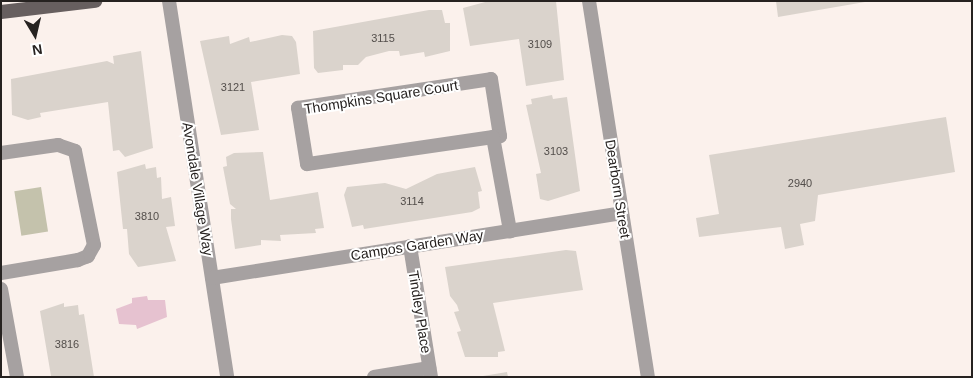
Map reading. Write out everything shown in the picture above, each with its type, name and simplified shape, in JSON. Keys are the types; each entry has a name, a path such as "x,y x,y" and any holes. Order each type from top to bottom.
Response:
{"main road":[{"path":"1,12 95,1"}],"street":[{"name":"Avondale Village Way","path":"169,1 227,377"},
{"name":"Dearborn Street","path":"589,1 648,377"},
{"name":"Thompkins Square Court","path":"491,79 500,136 493,137 307,164 298,108 491,79"},
{"name":"Thompkins Square Court","path":"493,137 510,231"},
{"path":"1,153 58,145 75,150 94,245 88,256 78,260 1,272"},
{"name":"Campos Garden Way","path":"212,278 622,213"},
{"name":"Tindley Place","path":"410,246 430,372"},
{"path":"1,290 17,377"},
{"path":"374,377 430,372"}],"shaded area":[{"path":"41,187 48,231 21,236 14,191"},
{"path":"147,296 148,300 165,300 167,317 137,329 136,325 119,324 116,309 132,303 132,298"}],"building":[{"path":"489,1 556,1 564,80 526,86 519,39 470,46 463,8"},
{"path":"776,1 865,1 865,2 778,17"},
{"path":"429,10 442,10 445,23 450,23 450,51 425,57 424,52 400,56 399,51 389,51 366,57 358,65 343,65 343,70 318,73 314,68 313,31"},
{"path":"282,35 292,36 296,42 300,74 251,82 259,130 221,135 200,41 229,36 230,44 249,37 250,42"},
{"path":"141,51 153,148 125,157 119,150 113,151 108,102 40,113 41,117 28,120 12,115 11,79 107,61 114,64 113,56"},
{"path":"552,95 553,99 567,97 580,191 548,201 540,199 536,174 541,173 526,105 532,104 531,99"},
{"path":"946,117 955,172 818,195 815,221 800,224 804,245 785,249 781,227 699,237 696,218 719,214 709,155"},
{"path":"263,152 270,200 318,192 324,228 315,229 316,233 280,235 281,241 261,240 261,245 235,249 231,209 236,209 230,204 223,167 227,166 226,157 234,153"},
{"path":"145,164 146,169 156,167 157,178 161,177 162,199 171,197 175,226 166,227 176,261 138,267 129,254 127,229 123,229 117,172"},
{"path":"475,167 482,191 478,192 480,208 472,212 364,229 363,225 352,227 344,195 347,187 385,183 406,189 437,174"},
{"path":"566,250 576,251 583,290 493,303 505,351 498,352 498,357 465,357 457,332 461,331 454,312 459,311 450,296 445,267"},
{"path":"64,303 64,307 78,305 79,315 84,314 94,377 51,376 40,311"},
{"path":"507,372 508,377 483,377 483,376"}]}
